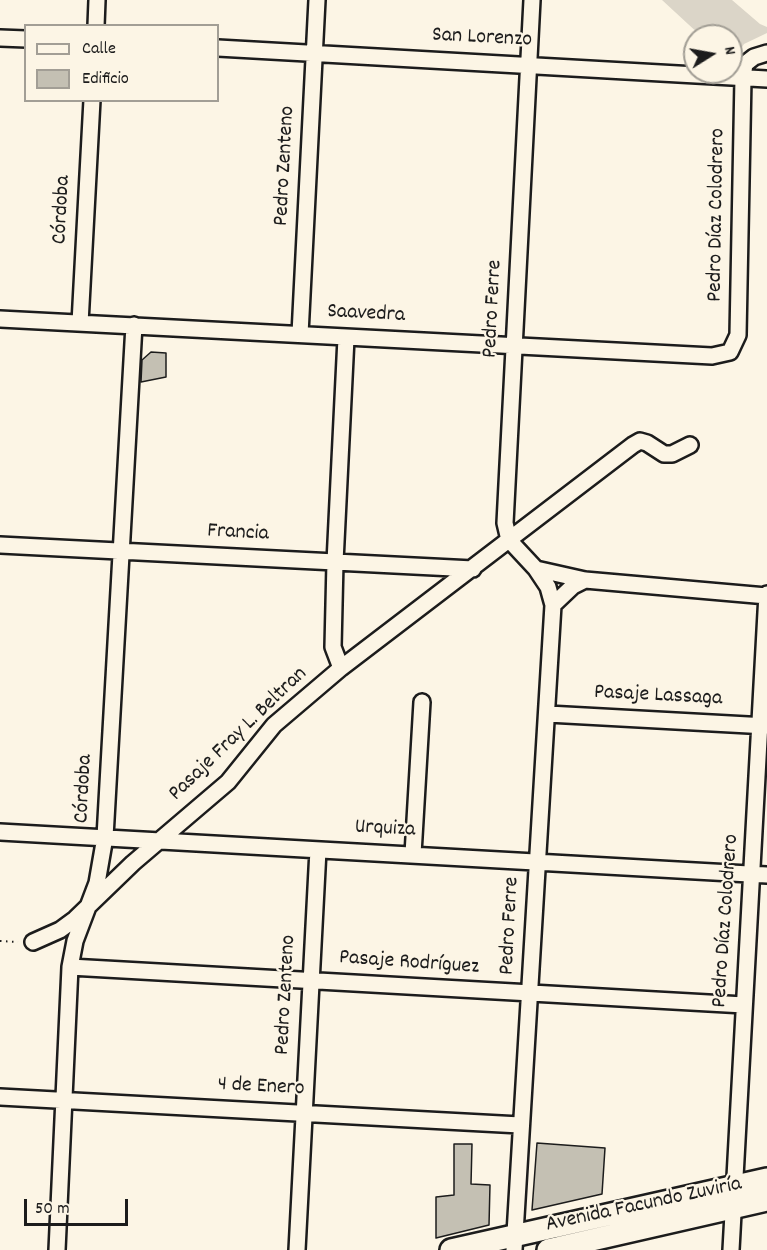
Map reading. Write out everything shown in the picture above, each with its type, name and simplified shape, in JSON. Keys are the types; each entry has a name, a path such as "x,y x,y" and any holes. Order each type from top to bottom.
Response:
{"main road":[{"name":"Avenida Facundo Zuviría","path":"548,1250 733,1197 767,1179"},
{"name":"Avenida Facundo Zuviría","path":"451,1250 514,1242 733,1197 767,1200"}],"street":[{"path":"96,24 97,0"},
{"name":"Pedro Zenteno","path":"300,334 317,0"},
{"name":"Pedro Ferre","path":"514,1242 553,604 548,587 536,569 509,540 505,523 532,0"},
{"path":"0,38 24,39"},
{"name":"San Lorenzo","path":"219,48 683,74"},
{"path":"743,78 745,64 754,57 767,54"},
{"name":"San Lorenzo","path":"743,78 767,79"},
{"name":"Pedro Díaz Colodrero","path":"730,352 738,335 743,84"},
{"name":"Córdoba","path":"80,323 92,102"},
{"name":"Saavedra","path":"0,319 712,356 730,352"},
{"name":"Córdoba","path":"57,1250 70,967 75,941 97,883 105,837 134,326"},
{"path":"341,668 333,647 346,338"},
{"name":"Pasaje Fray L. Beltran","path":"33,942 60,930 75,919 88,904 228,782 274,725 341,668 509,540 640,441 664,454 672,454 690,445"},
{"name":"Francia","path":"0,545 473,569"},
{"path":"536,569 585,580 767,595"},
{"path":"553,604 573,585 585,580"},
{"name":"Pedro Díaz Colodrero","path":"731,1250 744,1005 760,874 767,595"},
{"path":"413,854 422,702"},
{"name":"Pasaje Lassaga","path":"548,714 763,725"},
{"name":"Urquiza","path":"0,832 760,874"},
{"name":"Pedro Zenteno","path":"297,1250 318,850"},
{"name":"Pasaje Rodríguez","path":"70,967 744,1005"},
{"name":"4 de Enero","path":"0,1097 520,1125"}],"path":[{"path":"0,941 33,942"}],"shaded area":[{"path":"662,0 732,0 760,24 767,27 767,33 743,46 743,24 688,24"}],"building":[{"path":"151,352 166,353 166,377 141,382 142,360"},
{"path":"537,1143 605,1148 602,1194 532,1210"},
{"path":"454,1144 472,1144 471,1184 490,1185 489,1225 436,1238 436,1197 454,1195"}]}
